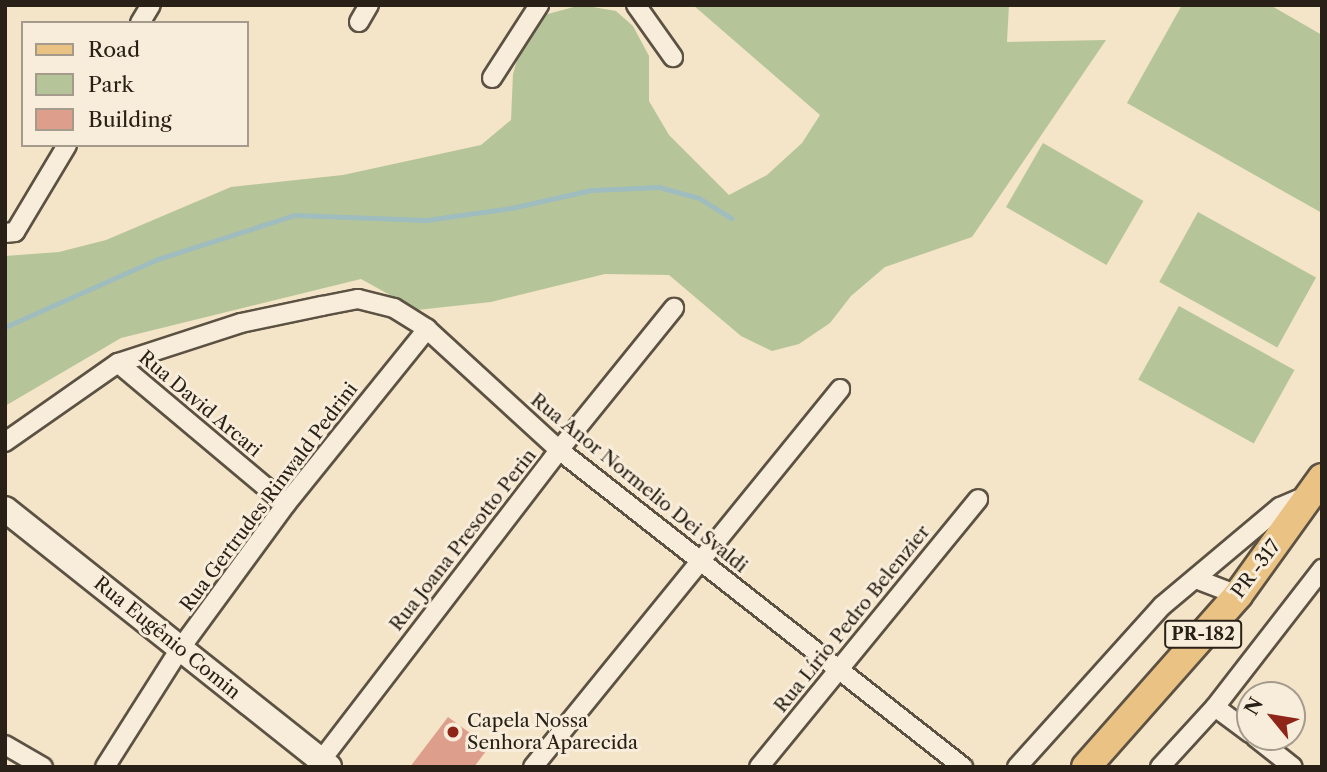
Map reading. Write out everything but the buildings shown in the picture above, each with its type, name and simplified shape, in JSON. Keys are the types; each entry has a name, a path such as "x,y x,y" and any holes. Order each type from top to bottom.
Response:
{"main road":[{"name":"PR -317","path":"1086,767 1238,595 1317,486"}],"street":[{"path":"141,21 151,5"},
{"path":"359,22 369,5"},
{"path":"492,78 539,5"},
{"path":"636,5 673,57"},
{"path":"5,233 15,232 66,147"},
{"name":"Rua Anor Normelio Dei Svaldi","path":"5,442 118,363 241,323 358,299 394,308 427,329 559,450 963,767"},
{"name":"Rua Joana Presotto Perin","path":"321,764 559,450 674,308"},
{"name":"Rua Gertrudes Rinwald Pedrini","path":"105,767 180,649 286,504 427,329"},
{"name":"Rua David Arcari","path":"118,363 286,504"},
{"path":"533,767 840,389"},
{"path":"1017,767 1163,606 1280,507 1317,486"},
{"name":"Rua Lírio Pedro Belenzier","path":"759,767 978,499"},
{"name":"Rua Eugênio Comin","path":"5,509 321,764"},
{"path":"1160,767 1215,707 1321,573"},
{"path":"1196,579 1238,595"},
{"path":"1215,707 1236,723"},
{"path":"5,745 43,767"},
{"path":"1273,751 1293,767"}],"green space":[{"path":"581,5 616,11 633,26 649,56 649,101 669,135 729,195 767,175 802,143 820,115 693,5 1009,5 1007,42 1106,40 972,237 885,267 851,296 830,323 799,344 772,351 741,336 669,275 605,274 491,302 417,310 361,279 121,338 5,406 5,256 59,252 106,240 231,187 343,175 481,145 511,120 513,74 521,46 544,15"},
{"path":"1182,5 1270,5 1322,35 1322,213 1127,103"},
{"path":"1043,143 1143,201 1106,265 1006,207"},
{"path":"1198,212 1316,277 1277,347 1159,282"},
{"path":"1179,306 1294,370 1254,443 1138,379"}],"waterway":[{"path":"5,327 158,259 294,215 426,220 511,208 591,190 659,187 699,198 731,218"}],"place":[{"name":"Capela Nossa Senhora Aparecida","path":"453,732"}]}
